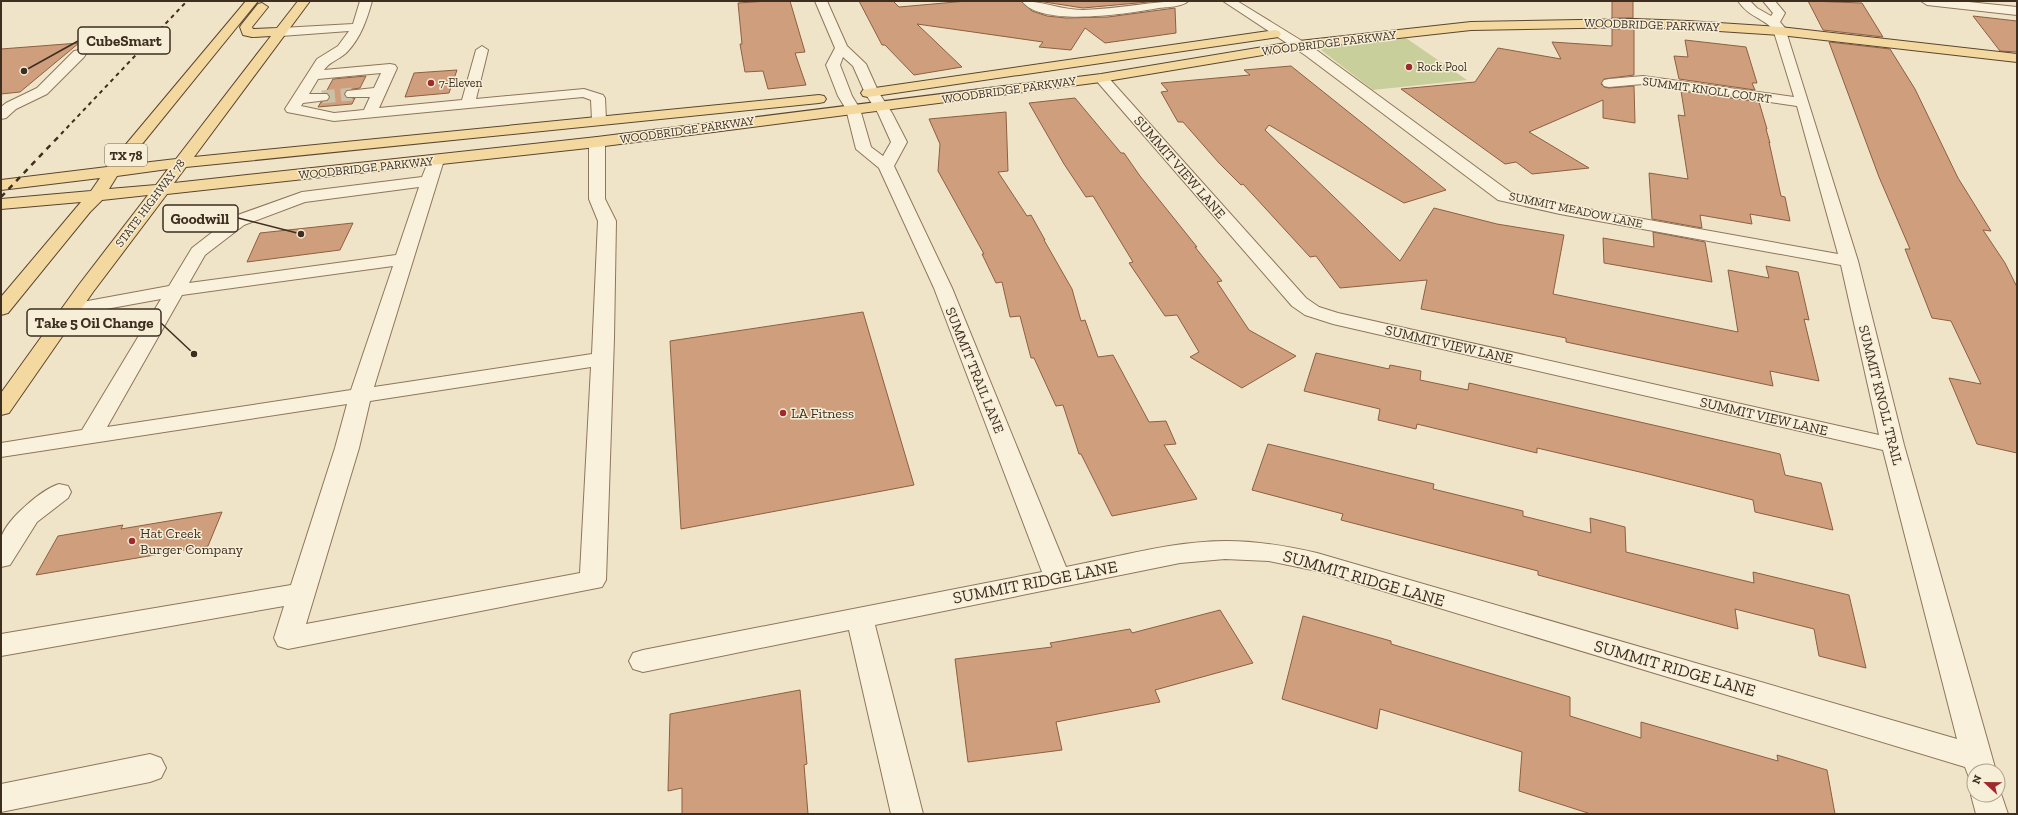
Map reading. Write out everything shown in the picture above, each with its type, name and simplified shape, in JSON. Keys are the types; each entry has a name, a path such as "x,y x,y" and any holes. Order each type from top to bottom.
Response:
{"main road":[{"name":"TX 78","path":"1,309 84,208 97,195 112,171 252,1"},
{"path":"266,1 246,27 247,32 281,32"},
{"name":"STATE HIGHWAY 78","path":"1,408 73,309 85,290 160,189 304,1"},
{"name":"WOODBRIDGE PARKWAY","path":"1549,11 1655,13 1774,18 1838,25"},
{"path":"1452,15 1482,13"},
{"name":"WOODBRIDGE PARKWAY","path":"1,185 181,163 599,120 849,102 880,106 1101,78 1301,38 1471,26 1513,24 1635,23 1774,18 2017,58"},
{"path":"1871,29 2017,47"},
{"name":"WOODBRIDGE PARKWAY","path":"1,204 160,189 432,171 597,142 849,102 872,93 1070,62 1281,34"},
{"path":"597,142 599,120"}],"street":[{"path":"366,1 358,27 344,49 322,62 292,109 334,117 584,93 598,98 599,120"},
{"path":"821,1 841,48 859,64 872,93 899,142 886,166"},
{"path":"1028,1 1061,13 1087,14 1107,13 1182,1"},
{"name":"SUMMIT MEADOW LANE","path":"1229,1 1281,34 1301,38 1504,196 1560,209 1849,261"},
{"path":"1744,1 1750,11 1774,18"},
{"path":"1927,1 2017,11"},
{"name":"SUMMIT KNOLL TRAIL","path":"1774,18 1803,103 1849,261 1893,445 1980,763"},
{"path":"281,32 358,27"},
{"name":"SUMMIT TRAIL LANE","path":"841,48 833,65 849,102 864,149 886,166 943,288 1057,577"},
{"path":"468,104 482,50"},
{"path":"4,109 42,91 79,54"},
{"path":"313,75 390,68 369,114"},
{"name":"SUMMIT VIEW LANE","path":"1101,78 1299,302 1312,311 1333,318 1893,445"},
{"name":"SUMMIT KNOLL COURT","path":"1610,83 1643,80 1803,103"},
{"path":"355,89 381,86"},
{"path":"302,94 325,92"},
{"path":"90,436 198,252 238,222 302,197 432,171 360,396 347,448 288,638 593,580 604,338 607,221 597,199 597,142"},
{"path":"73,309 177,290 404,259"},
{"path":"1,450 602,359"},
{"path":"1,558 28,516 59,492"},
{"name":"SUMMIT RIDGE LANE","path":"643,662 1057,577 1180,554 1225,550 1269,552 1317,562 1362,574 1977,763"},
{"path":"1,645 302,593"},
{"path":"860,618 906,814"},
{"path":"1,798 150,768"},
{"path":"1990,803 1992,814"}],"green space":[{"path":"1403,36 1467,80 1373,90 1321,50 1327,45"}],"building":[{"path":"790,1 805,52 795,53 806,85 768,89 763,71 745,72 740,44 742,44 738,3"},
{"path":"859,1 893,1 899,7 967,1 1021,1 1032,11 1047,16 1066,18 1108,17 1175,8 1176,33 1105,43 1085,28 1071,50 1039,47 1043,42 917,24 962,67 914,75 885,45 882,45"},
{"path":"1038,1 1159,1 1083,8"},
{"path":"1612,1 1633,1 1633,18 1612,18"},
{"path":"1808,1 1862,3 1883,37 1823,30"},
{"path":"1973,16 2017,21 2017,52 2000,51"},
{"path":"1612,29 1634,29 1634,75 1604,79 1601,84 1604,87 1609,88 1634,86 1635,123 1603,118 1603,100 1529,132 1589,168 1532,174 1516,162 1505,164 1401,89 1475,82 1498,48 1561,59 1552,42 1612,46"},
{"path":"1685,40 1746,47 1757,83 1752,83 1755,90 1679,79 1674,56 1688,57"},
{"path":"1829,42 1890,49 1915,89 1958,178 1991,231 1983,230 2005,263 2017,287 2017,453 1977,444 1949,378 1981,384 1951,321 1932,318 1905,249 1910,249 1879,177"},
{"path":"79,43 20,92 1,94 1,49"},
{"path":"1291,66 1446,190 1404,203 1269,125 1265,130 1400,261 1434,208 1497,224 1564,235 1553,294 1738,332 1728,270 1769,278 1766,266 1798,272 1809,320 1804,319 1819,381 1770,371 1773,386 1566,342 1566,338 1421,309 1427,280 1340,288 1316,256 1310,257 1243,184 1241,185 1219,163 1183,122 1178,122 1161,92 1168,91 1161,83 1250,75 1244,70"},
{"name":"7-Eleven","path":"457,70 449,93 405,97 414,73"},
{"path":"366,76 360,88 347,90 344,93 347,98 355,98 352,104 318,107 321,102 327,101 330,98 326,92 333,79"},
{"path":"1681,91 1759,102 1767,129 1781,196 1785,197 1790,221 1750,214 1752,224 1700,215 1702,228 1652,219 1649,173 1688,179 1678,115 1685,116"},
{"path":"1075,98 1121,153 1124,153 1140,176 1197,247 1195,247 1222,281 1217,282 1249,330 1296,356 1242,388 1190,357 1199,352 1177,315 1165,316 1129,263 1133,262 1093,196 1086,197 1064,164 1029,103"},
{"path":"1006,112 1008,171 998,172 1027,216 1031,215 1072,289 1081,321 1085,320 1098,357 1113,355 1149,422 1166,421 1176,444 1164,445 1197,499 1112,516 1081,454 1079,454 1063,405 1056,406 1034,358 1031,358 1020,316 1010,317 1002,282 996,283 982,254 984,254 938,171 940,144 929,119"},
{"path":"353,223 340,250 247,262 260,233"},
{"path":"1653,232 1705,242 1712,282 1604,263 1603,238 1654,247"},
{"name":"LA Fitness","path":"863,312 914,485 681,529 670,341"},
{"path":"1316,353 1389,369 1390,365 1421,371 1420,380 1468,390 1469,383 1780,454 1785,475 1821,483 1833,530 1755,512 1753,500 1644,473 1537,448 1537,453 1417,424 1416,429 1378,420 1380,409 1304,391"},
{"path":"1268,444 1434,484 1433,489 1523,511 1523,516 1591,533 1590,518 1625,527 1626,552 1754,583 1753,572 1849,595 1866,668 1819,656 1814,629 1735,609 1738,629 1538,575 1538,571 1341,520 1343,514 1252,490"},
{"name":"Hat Creek Burger Company","path":"222,512 208,546 36,575 58,536 123,525 121,529"},
{"path":"1220,610 1253,663 1155,690 1160,702 1056,722 1062,750 968,762 955,659 1052,647 1050,643 1130,629 1132,633"},
{"path":"1303,616 1391,641 1391,644 1570,697 1570,716 1641,738 1641,722 1778,761 1777,755 1827,770 1835,814 1591,814 1519,791 1522,752 1380,709 1377,729 1282,699"},
{"path":"800,690 807,764 804,765 808,814 682,814 682,788 668,791 670,714"}],"tunnel":[{"path":"322,97 352,94"}],"railway":[{"path":"61,134 187,1"},
{"path":"1,197 62,133"}],"place":[{"name":"Rock Pool","path":"1409,67"},
{"name":"CubeSmart","path":"24,71"},
{"name":"7-Eleven","path":"431,83"},
{"name":"Goodwill","path":"301,234"},
{"name":"Take 5 Oil Change","path":"194,354"},
{"name":"LA Fitness","path":"783,413"},
{"name":"Hat Creek Burger Company","path":"132,541"}]}
